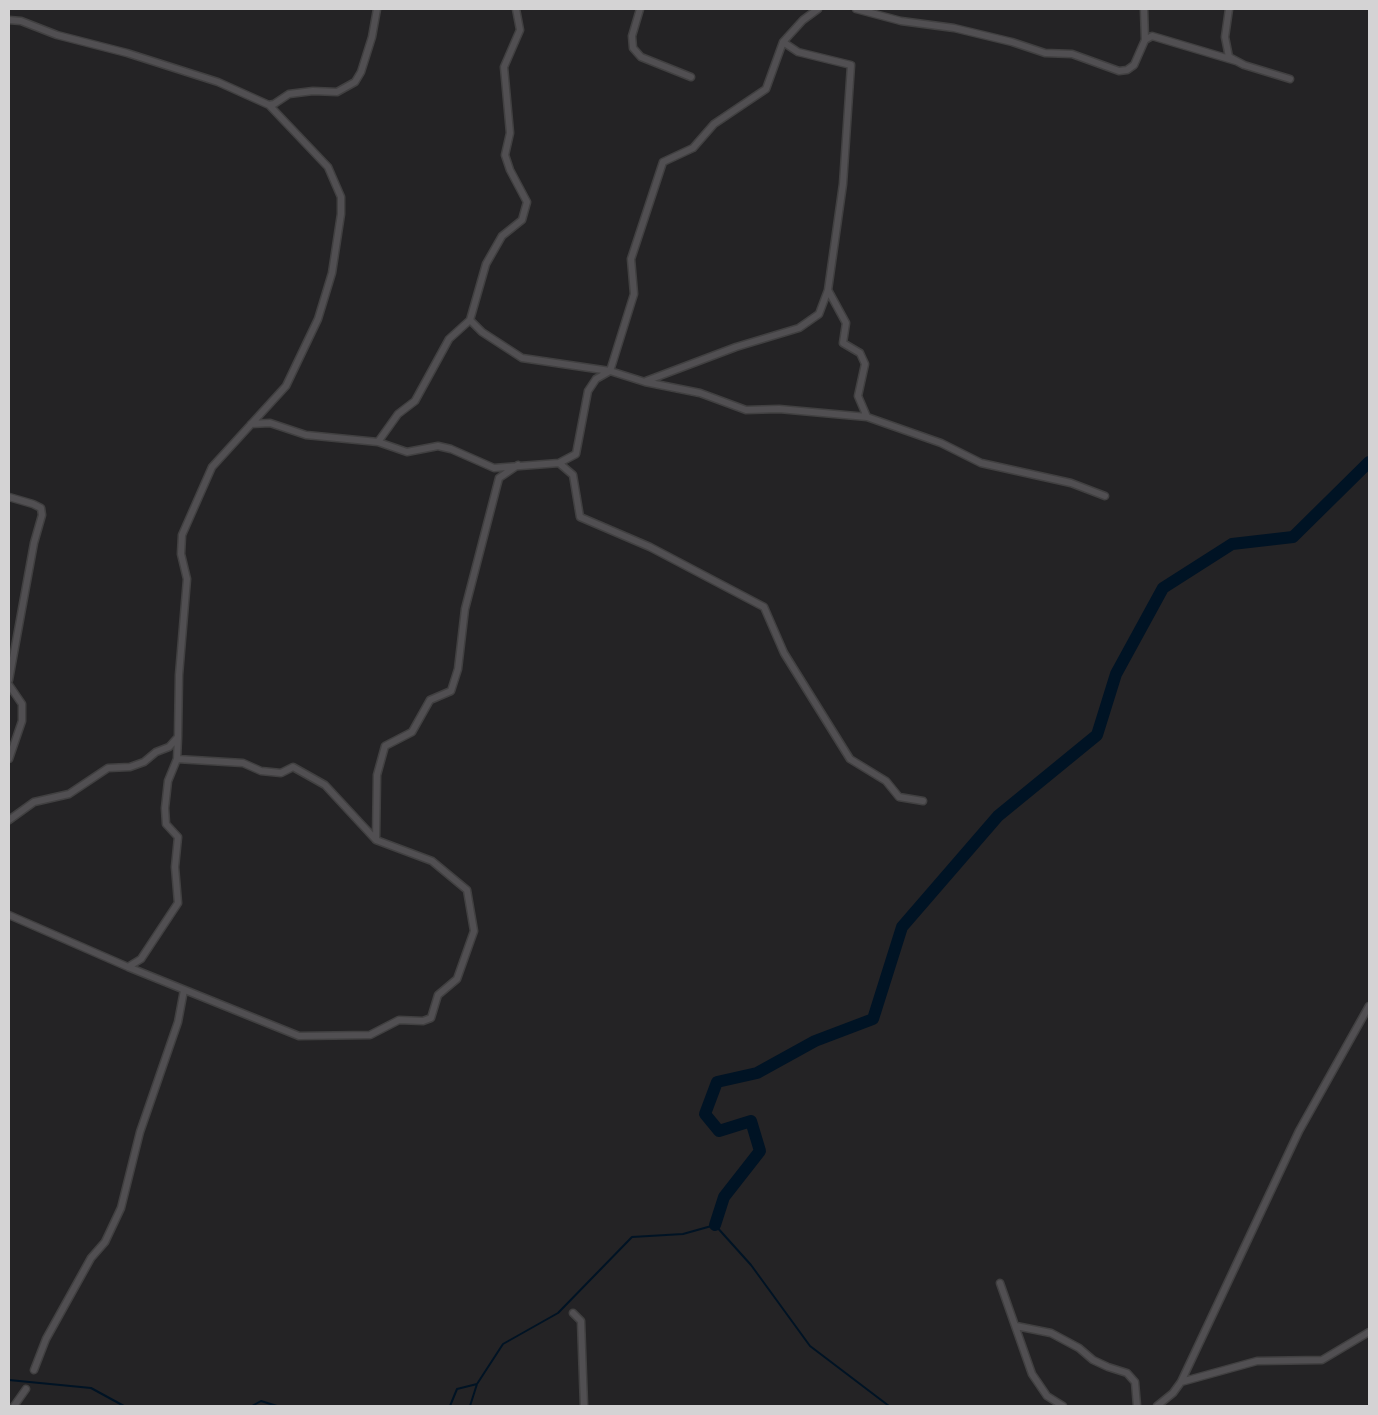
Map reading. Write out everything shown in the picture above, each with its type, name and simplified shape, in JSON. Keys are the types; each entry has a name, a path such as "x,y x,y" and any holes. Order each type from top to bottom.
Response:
{"street":[{"path":"269,105 274,104 289,94 313,91 337,92 355,82 362,72 372,37 377,9"},
{"path":"378,442 398,414 415,401 449,339 470,320 486,264 502,236 522,220 527,202 510,170 505,155 510,133 504,67 520,30 516,9"},
{"path":"640,9 632,36 633,48 640,57 691,77"},
{"path":"251,424 270,423 306,435 378,442 407,452 438,446 451,449 494,468 559,463 576,454 588,391 596,379 610,371 634,294 631,259 663,162 693,148 714,124 766,90 783,42 803,20 818,9"},
{"path":"856,9 901,21 954,28 1012,42 1046,53 1072,54 1119,72 1127,70 1134,65 1145,40 1144,9"},
{"path":"1229,9 1226,47 1229,56 1236,61"},
{"path":"9,20 21,20 57,35 145,58 218,82 269,105 328,167 341,197 341,214 332,273 318,319 286,386 212,467 182,535 181,554 187,579 179,675 177,759 168,782 164,808 166,824 178,837 175,867 178,903 141,959 128,967"},
{"path":"1145,40 1152,36 1290,79"},
{"path":"645,382 736,347 799,328 819,314 828,290 843,184 851,65 798,52 783,42"},
{"path":"828,290 846,323 843,343 860,353 865,364 858,396 867,417"},
{"path":"470,320 482,332 522,358 610,371 645,382 700,393 746,410 779,409 867,417 941,443 981,463 1071,483 1105,496"},
{"path":"559,463 573,476 580,517 650,547 764,607 784,653 850,759 886,781 899,797 923,801"},
{"path":"376,840 376,775 385,746 412,732 430,700 451,691 458,669 465,609 499,478 518,465"},
{"path":"9,497 41,508 42,515 34,543 9,680"},
{"path":"9,685 22,704 22,721 9,759"},
{"path":"9,820 34,802 68,794 108,768 130,767 144,762 156,752 169,748 178,737"},
{"path":"9,915 128,967 299,1036 370,1035 399,1020 423,1021 430,1018 438,995 457,979 474,931 467,890 432,861 376,840 325,785 294,767 281,773 261,771 243,763 177,759"},
{"path":"34,1370 46,1339 82,1274 105,1242 121,1208 140,1132 178,1022 184,990"},
{"path":"1157,1406 1173,1393 1181,1382 1300,1131 1369,1006"},
{"path":"1000,1283 1032,1374 1048,1396 1063,1406"},
{"path":"573,1313 581,1321 584,1406"},
{"path":"1016,1326 1051,1333 1079,1348 1093,1360 1127,1373 1135,1382 1137,1406"},
{"path":"1181,1382 1257,1361 1322,1360 1369,1332"},
{"path":"14,1406 26,1389"}],"waterway":[{"path":"715,1225 724,1197 760,1151 751,1121 719,1131 705,1114 717,1082 757,1073 815,1041 873,1019 902,927 998,816 1097,735 1116,674 1163,588 1232,544 1293,537 1369,462"},
{"path":"470,1406 477,1384 503,1344 558,1313 632,1237 683,1234 715,1225 751,1265 810,1346 889,1406"},
{"path":"9,1380 91,1388 124,1406"},
{"path":"450,1406 457,1389 477,1384"},
{"path":"252,1406 261,1401 277,1406"}]}
